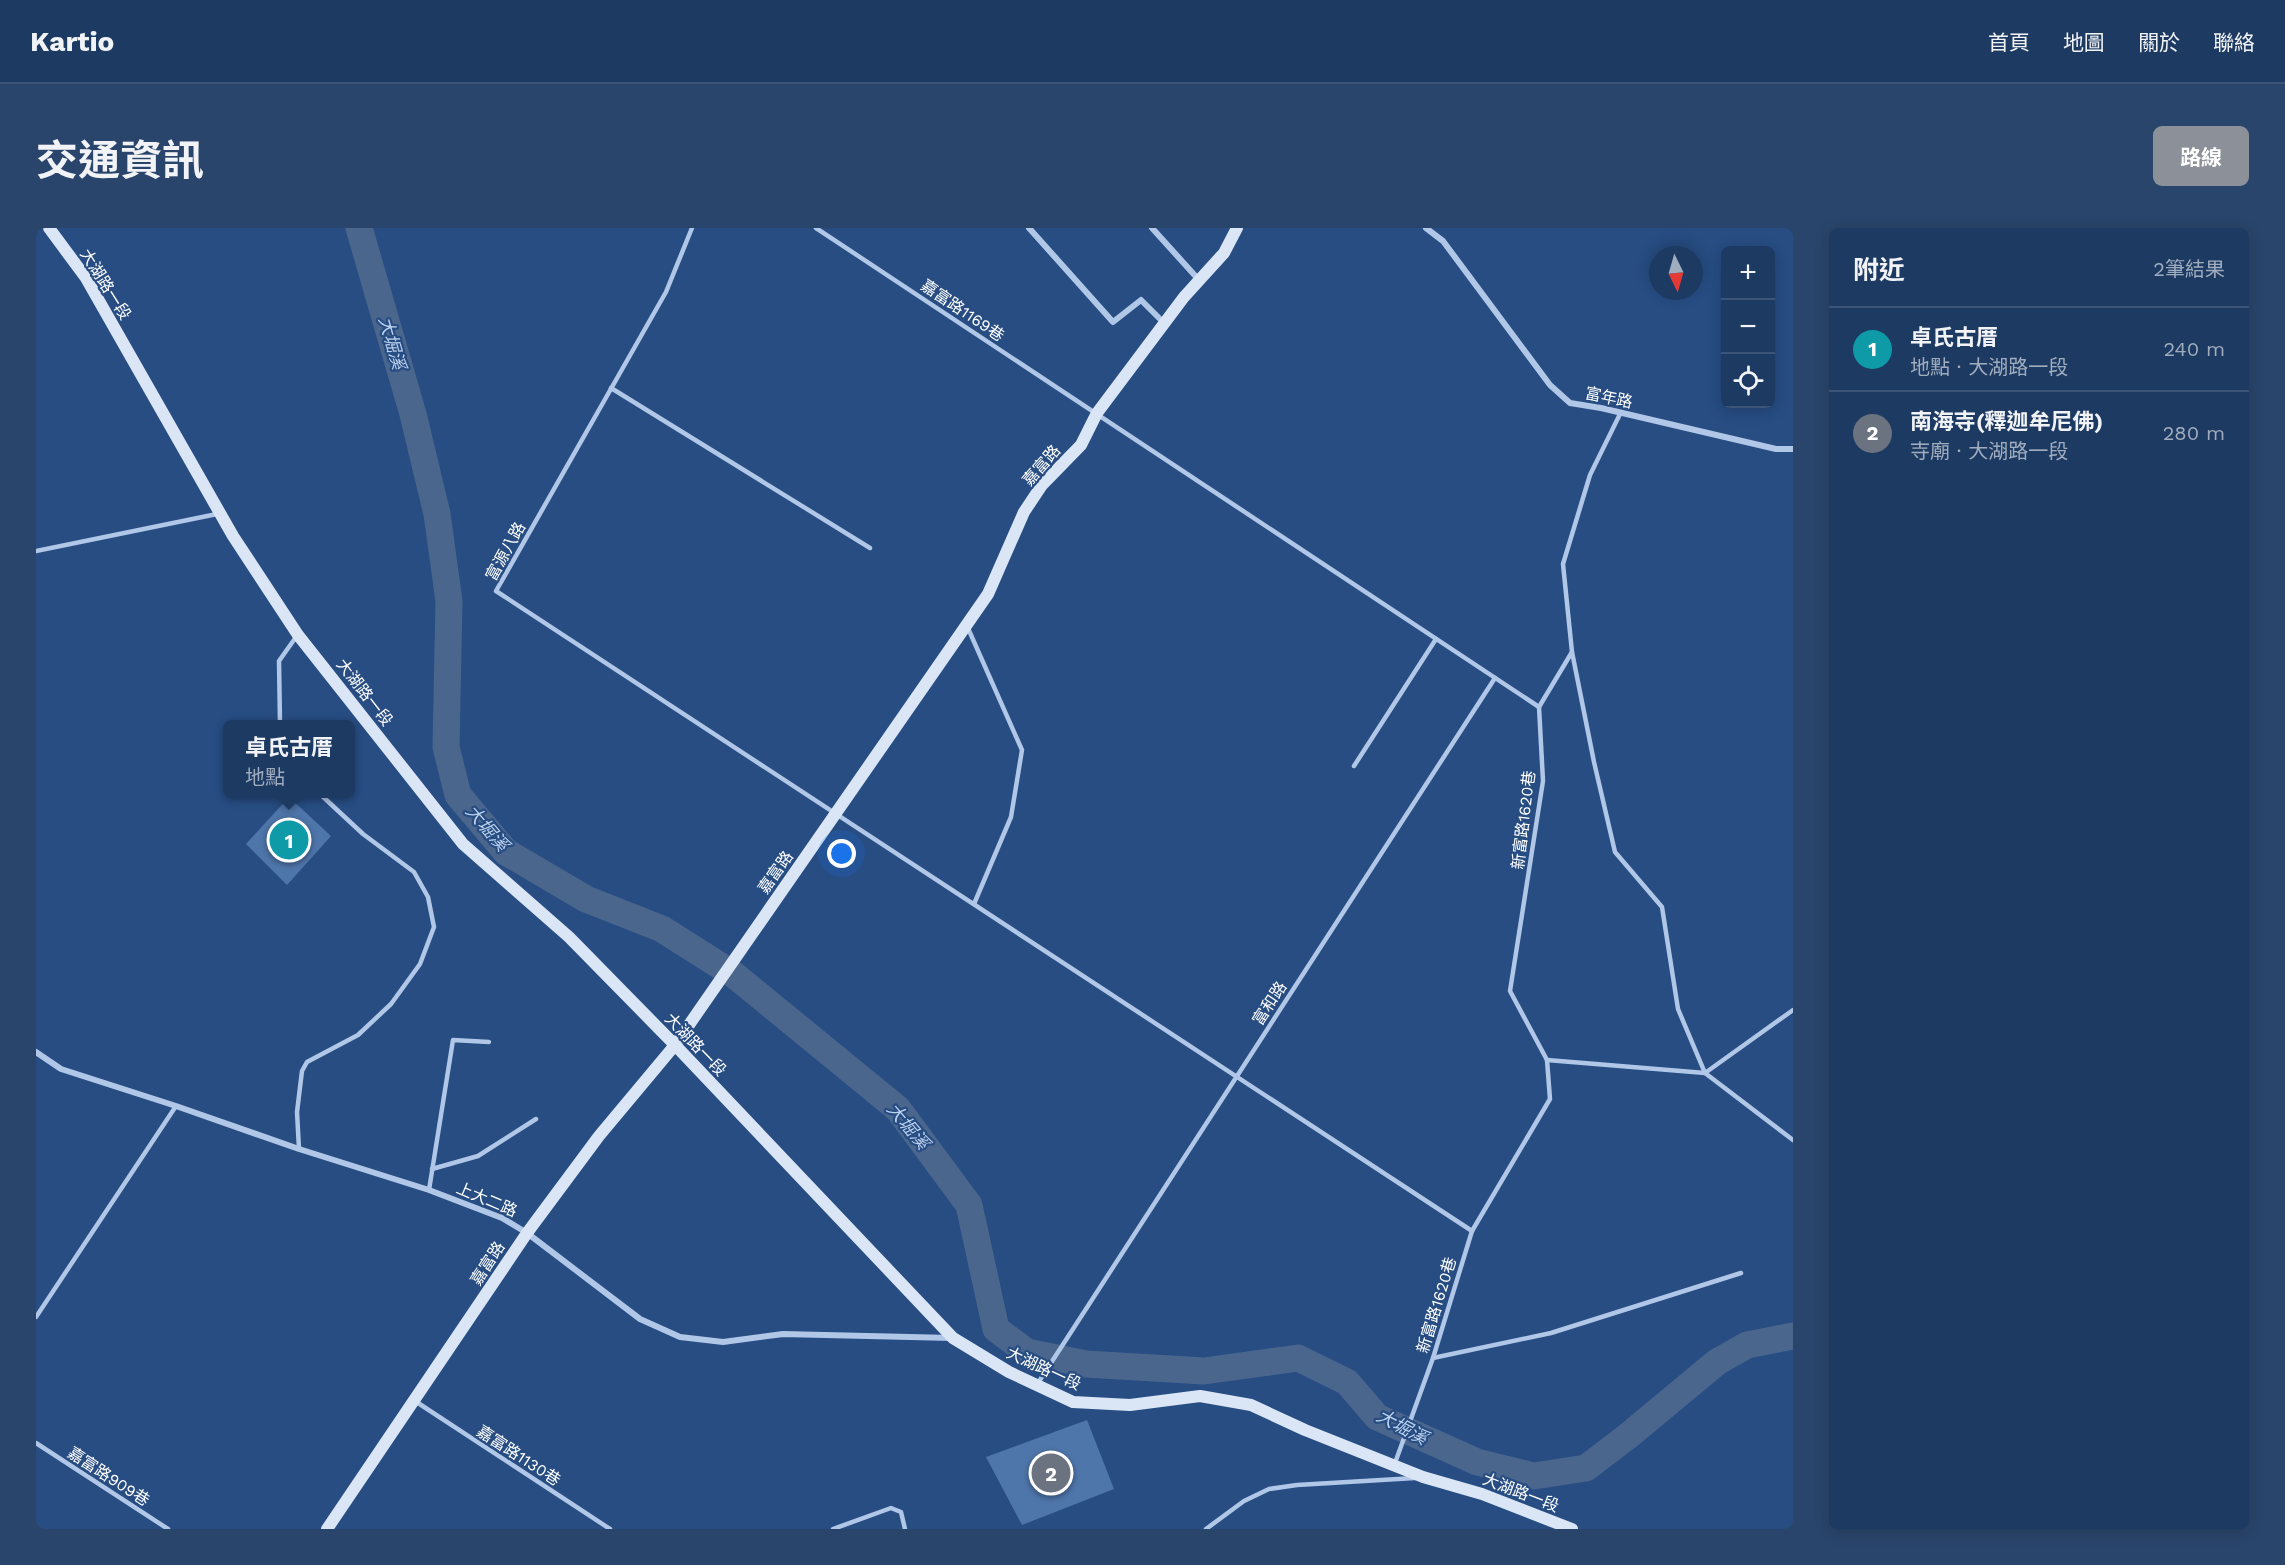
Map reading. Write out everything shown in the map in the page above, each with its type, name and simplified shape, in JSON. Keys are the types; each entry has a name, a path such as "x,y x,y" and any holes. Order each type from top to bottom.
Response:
{"street":[{"name":"大湖路一段","path":"48,228 86,278 220,513 298,635 463,844 569,937 675,1045 953,1338 1010,1371 1040,1380 1073,1402 1130,1405 1200,1396 1251,1405 1305,1430 1424,1478 1482,1494 1572,1529"},
{"path":"1029,228 1113,322 1141,300 1165,323"},
{"path":"1152,228 1199,280"},
{"name":"嘉富路","path":"327,1529 527,1233 599,1136 675,1045 967,625 988,594 1024,512 1042,485 1081,445 1097,413 1199,280 1224,253 1237,228"},
{"name":"富年路","path":"1426,228 1443,241 1550,386 1570,403 1621,412 1776,449 1793,449"},
{"name":"上大二路","path":"36,1052 61,1069 429,1190 502,1218 527,1233 640,1319 680,1337 723,1342 783,1334 953,1338"}],"lane":[{"name":"富源八路","path":"692,228 666,291 496,591 836,813"},
{"name":"嘉富路1169巷","path":"816,228 1539,707"},
{"path":"611,388 870,548"},
{"path":"1621,412 1590,475 1563,564 1572,652 1615,852 1662,907 1678,1009 1705,1073 1793,1140"},
{"path":"36,551 220,513"},
{"path":"967,625 1022,750 1011,817 974,904"},
{"path":"280,720 279,661 298,635"},
{"path":"1354,766 1436,639"},
{"path":"1539,707 1572,652"},
{"name":"富和路","path":"1040,1380 1495,678"},
{"name":"新富路1620巷","path":"1394,1466 1432,1358 1472,1231 1550,1099 1547,1060 1510,991 1543,781 1539,707"},
{"path":"299,1149 297,1112 302,1071 307,1062 358,1035 391,1004 420,964 434,927 428,897 414,872 363,834 324,798"},
{"path":"836,813 1472,1231"},
{"path":"1547,1060 1705,1073 1793,1010"},
{"path":"429,1190 453,1040 489,1042"},
{"path":"36,1317 176,1106"},
{"path":"432,1169 478,1156 536,1119"},
{"path":"1432,1358 1551,1333 1741,1273"},
{"name":"嘉富路1130巷","path":"415,1401 610,1529"},
{"name":"嘉富路909巷","path":"36,1443 168,1529"},
{"path":"1206,1529 1244,1501 1269,1489 1297,1485 1424,1478"},
{"path":"832,1529 891,1508 901,1512 905,1529"}],"building":[{"path":"288,798 331,836 287,885 246,844"},
{"path":"1087,1420 1114,1489 1022,1525 986,1457"}],"waterway":[{"name":"大堀溪","path":"359,228 413,414 437,514 449,601 446,747 458,795 506,852 586,899 662,929 733,974 898,1109 969,1205 996,1329 1027,1352 1086,1364 1204,1371 1298,1358 1347,1382 1377,1417 1477,1462 1534,1476 1586,1468 1717,1362 1747,1345 1793,1336"}],"place":[{"name":"卓氏古厝","path":"289,840"},
{"name":"南海寺(釋迦牟尼佛)","path":"1051,1473"}]}
